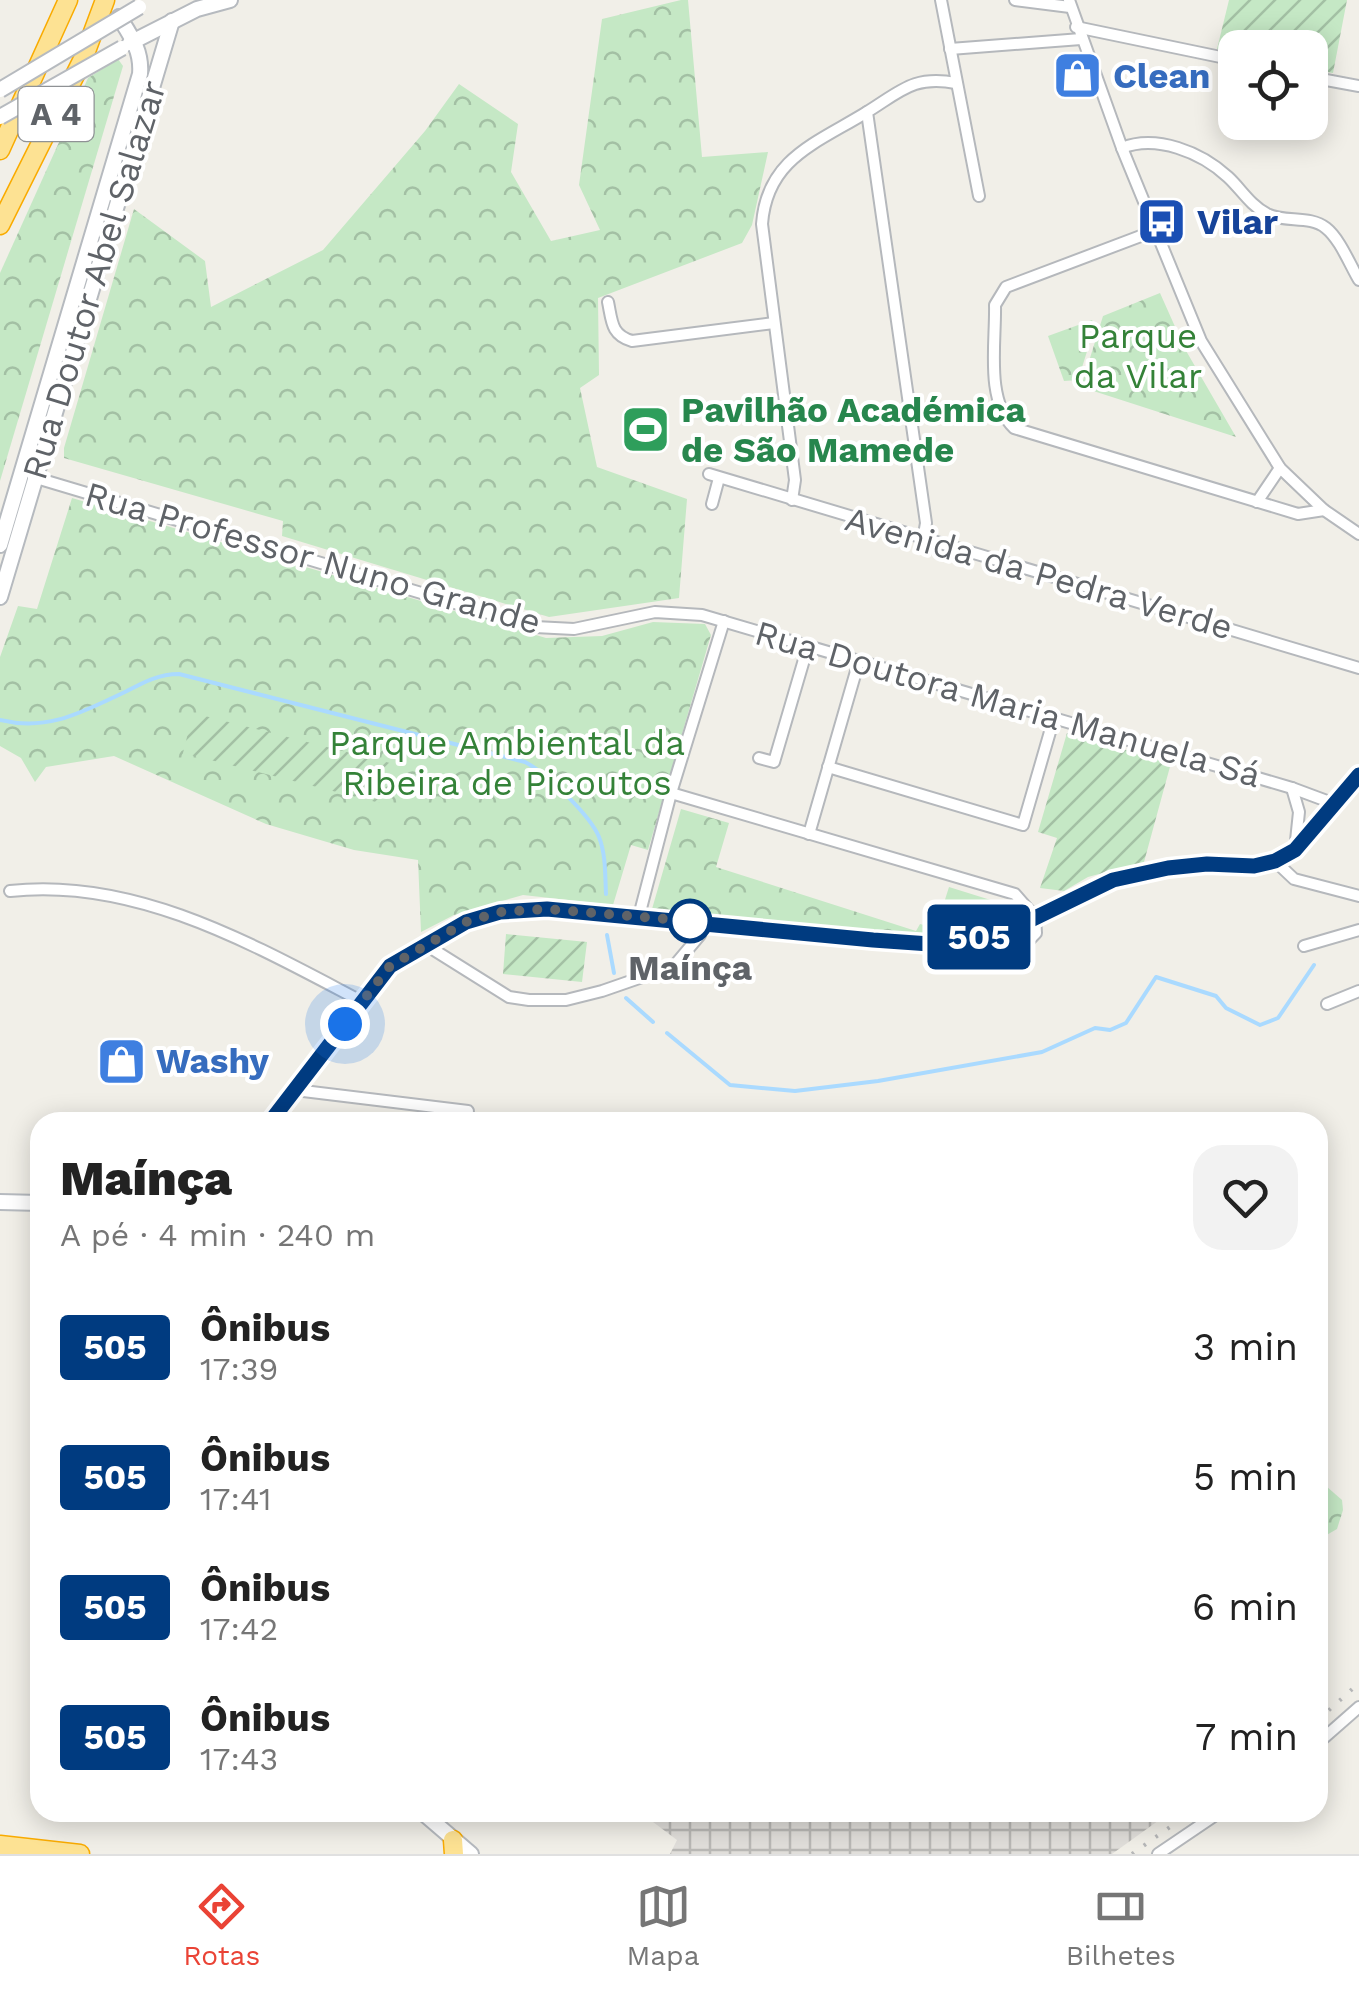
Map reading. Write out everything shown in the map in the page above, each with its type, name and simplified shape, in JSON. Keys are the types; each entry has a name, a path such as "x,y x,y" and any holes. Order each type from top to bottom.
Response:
{"highway":[{"name":"A 4","path":"0,150 68,0"},
{"name":"A 4","path":"0,225 83,59 105,0"},
{"path":"0,1848 56,1854"},
{"path":"0,1848 80,1854"}],"street":[{"path":"0,117 128,40 230,0"},
{"path":"941,0 979,196"},
{"path":"1015,0 1069,3 1154,230 1201,341 1280,468 1324,510 1359,534"},
{"path":"0,90 146,3"},
{"path":"119,18 128,40"},
{"name":"Rua Doutor Abel Salazar","path":"0,545 28,476 172,21"},
{"path":"1076,26 1218,56"},
{"path":"950,48 1080,39"},
{"name":"Rua Doutor Abel Salazar","path":"0,598 28,476 140,74 141,62 128,40"},
{"path":"1328,80 1359,86"},
{"path":"792,500 796,480 762,224 769,186 788,161 917,81 956,83"},
{"path":"867,112 926,523 922,540"},
{"path":"1122,148 1137,142 1159,144 1215,165 1266,213 1326,228 1359,280"},
{"path":"1154,230 1006,287 999,294 995,305 997,405 1014,428 1298,514 1324,510"},
{"path":"608,302 613,328 620,338 632,341 774,323"},
{"path":"1256,502 1280,468"},
{"name":"Rua Professor Nuno Grande","path":"28,476 535,627 574,629 655,612 702,615 724,621"},
{"name":"Avenida da Pedra Verde","path":"712,504 714,476 1359,668"},
{"path":"640,916 671,794 724,621"},
{"name":"Rua Doutora Maria Manuela Sá","path":"724,621 1335,804"},
{"path":"760,758 774,762 808,646"},
{"path":"808,834 860,661"},
{"path":"828,768 1023,824 1054,718"},
{"path":"278,1112 390,966 466,922 500,912 547,909 930,944 964,941 1010,930 1113,880 1168,868 1207,864 1254,866 1275,861 1295,850 1359,775"},
{"name":"Rua Doutora Maria Manuela Sá","path":"1292,788 1299,812 1295,850"},
{"path":"671,794 1015,894 1036,917 1036,933 1015,953 998,961 940,955 930,944"},
{"path":"1275,861 1294,879 1359,896"},
{"path":"10,891 75,890 122,898 167,912 228,934 361,1001"},
{"path":"426,945 510,996 566,1000 674,966 700,935 704,922"},
{"path":"1304,946 1359,930"},
{"path":"1327,1004 1359,990"},
{"path":"296,1090 468,1111"},
{"path":"0,1202 30,1203"},
{"path":"1328,1733 1359,1707"},
{"path":"431,1822 454,1849 471,1854"},
{"path":"1158,1854 1205,1822"}],"shaded area":[{"path":"653,1822 1156,1822 1112,1854 670,1854 677,1840"}],"green space":[{"path":"688,0 702,157 768,152 752,225 742,243 598,298 599,375 580,388 597,467 687,499 679,598 549,617 282,536 283,521 64,458 134,209 205,261 211,307 323,250 425,131 459,84 518,124 511,172 551,241 600,230 579,185 602,19"},
{"path":"1229,0 1347,0 1333,73 1328,72 1328,30 1222,30"},
{"path":"118,59 123,66 0,481 0,273 88,78"},
{"name":"Parque da Vilar","path":"1160,293 1185,349 1236,437 1081,387 1103,316"},
{"name":"Parque da Vilar","path":"1092,320 1095,326 1078,380 1064,381 1048,336"},
{"name":"Parque Ambiental da Ribeira de Picoutos","path":"72,498 546,638 602,636 653,622 705,624 711,635 648,850 631,845 613,905 523,895 454,915 421,932 418,860 354,850 266,824 114,756 46,767 35,782 21,758 0,746 0,657 18,606 37,609"},
{"path":"193,713 394,764 384,804 183,753"},
{"path":"1067,733 1171,763 1144,862 1088,877 1064,891 1040,888 1057,838 1038,832"},
{"path":"681,809 729,823 716,867 916,931 920,924 936,928 949,887 1013,907 1012,922 918,937 652,909"},
{"path":"506,934 587,942 582,982 503,974"},
{"path":"1328,1488 1342,1500 1337,1529 1328,1534"}],"waterway":[{"path":"0,720 34,723 66,718 152,679 179,674 525,762 566,795 594,828 603,851 606,894"},
{"path":"607,935 614,973"},
{"path":"667,1033 730,1085 795,1091 878,1081 1042,1052 1095,1028 1110,1030 1126,1023 1156,977 1216,996 1226,1008 1260,1025 1278,1018 1314,965"},
{"path":"626,998 653,1022"}],"railway":[{"path":"1328,1711 1359,1683"},
{"path":"1132,1854 1177,1822"}],"bus line":[{"name":"505","path":"278,1112 390,966 466,922 500,912 547,909 873,940 930,944 964,941 1010,930 1113,880 1168,868 1207,864 1254,866 1275,861 1295,850 1359,775"}],"place":[{"name":"Clean","path":"1078,76"},
{"name":"Vilar","path":"1162,222"},
{"name":"Pavilhão Académica de São Mamede","path":"646,430"},
{"name":"Maínça","path":"690,921"},
{"name":"Washy","path":"121,1061"}],"route":[{"path":"345,1024 390,966 466,922 500,912 547,909 690,921"}]}
